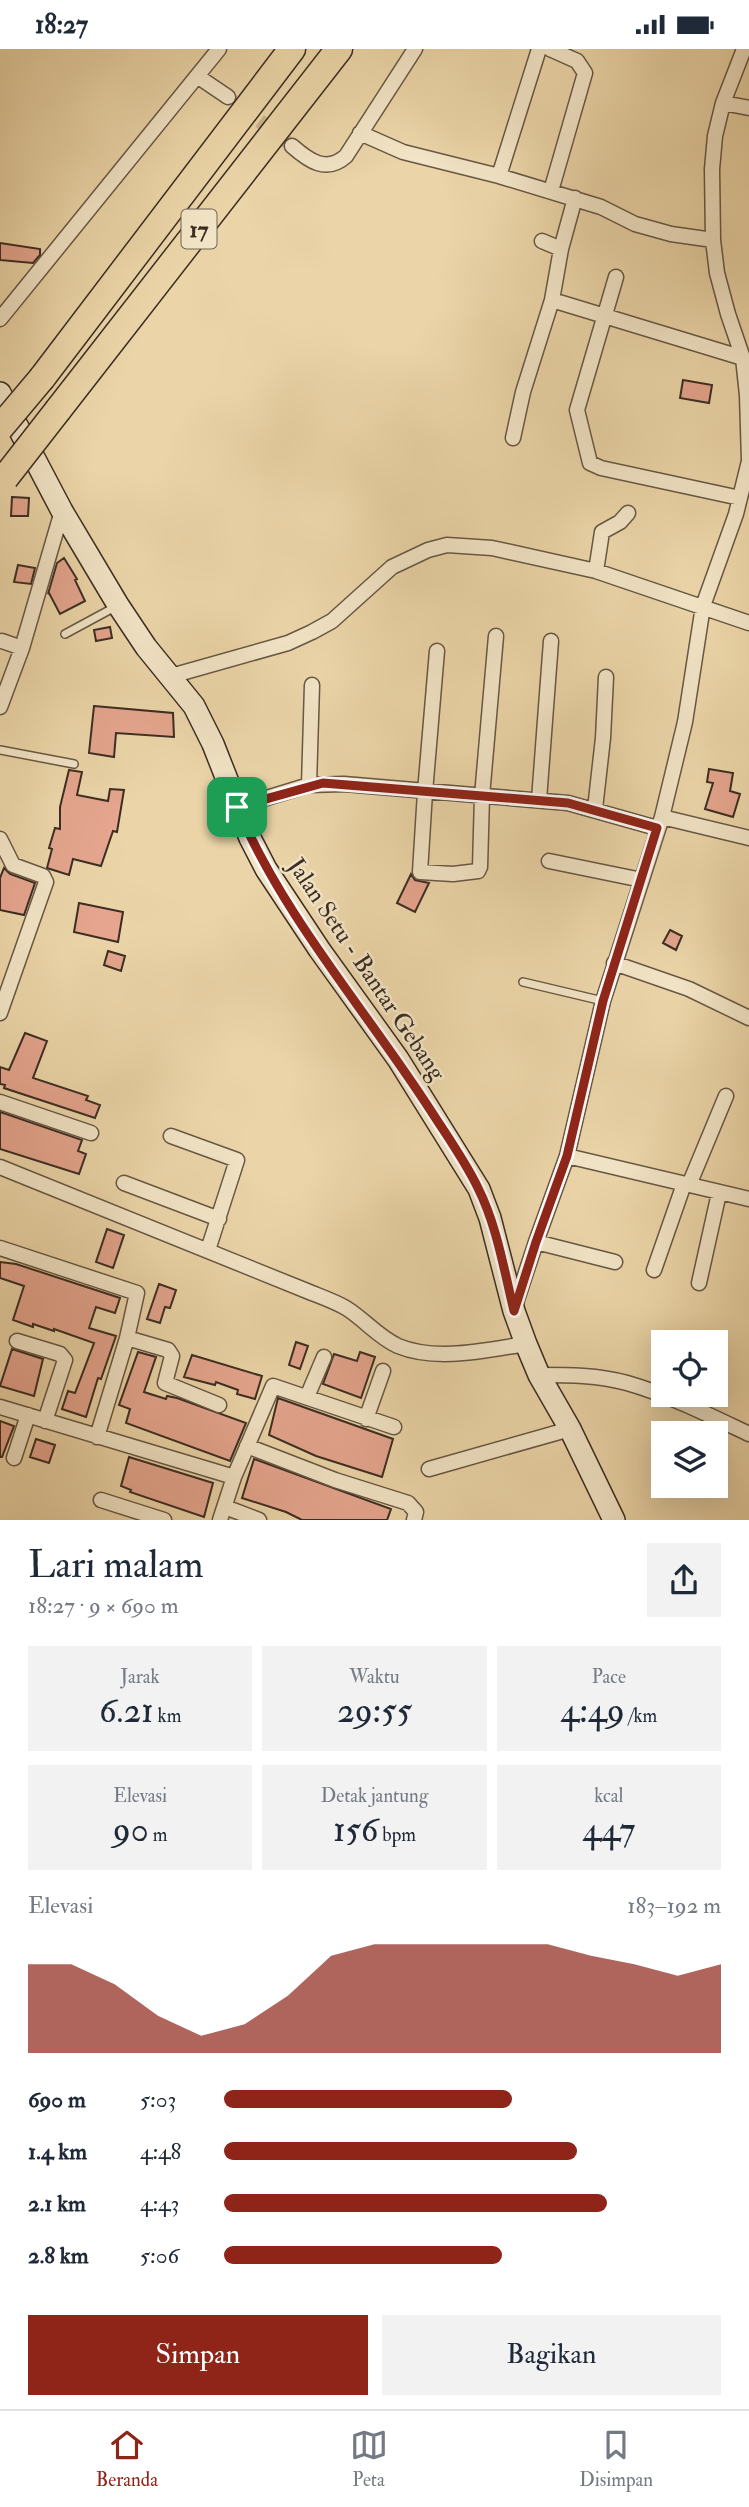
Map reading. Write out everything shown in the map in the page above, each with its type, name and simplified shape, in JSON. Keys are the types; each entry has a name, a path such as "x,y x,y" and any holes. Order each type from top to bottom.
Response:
{"highway":[{"name":"17","path":"0,428 42,378 292,49"},
{"name":"17","path":"3,482 339,49"}],"main road":[{"name":"Jalan Setu - Bantar Gebang","path":"0,393 62,511 118,605 146,647 199,715 266,869 333,970 398,1059 479,1189 490,1218 514,1311 539,1375 570,1429 614,1520"}],"street":[{"path":"0,319 219,49"},
{"path":"292,146 309,161 319,164 333,164 345,156 415,49"},
{"path":"499,176 539,49"},
{"path":"550,49 577,61 585,73 551,191"},
{"path":"514,1311 567,1156 603,1001 660,823 685,722 703,606 743,516 740,498 749,461 749,428 743,358 718,273 713,240 712,169 715,136 723,103 744,49"},
{"path":"197,75 228,97"},
{"path":"723,103 749,108"},
{"path":"360,133 403,152 575,198 635,224 671,234 713,240"},
{"path":"513,437 523,392 552,300 561,249 575,198"},
{"path":"542,241 561,249"},
{"path":"616,277 578,410 590,463 601,468 740,498"},
{"path":"552,300 743,358"},
{"path":"0,707 22,648 62,511"},
{"path":"596,571 602,532 621,522 628,513"},
{"path":"171,676 288,643 313,632 332,621 392,567 447,545 492,548 596,571 749,623"},
{"path":"437,651 421,873 478,871 496,636"},
{"path":"2,641 22,648"},
{"path":"538,800 551,641"},
{"path":"595,809 606,677"},
{"path":"309,785 313,685"},
{"path":"237,807 309,785 344,784 538,800 749,838"},
{"path":"0,839 13,865 43,876 46,882 0,1013"},
{"path":"549,861 642,880"},
{"path":"614,963 689,989 749,1018"},
{"path":"654,1270 686,1185 726,1096"},
{"path":"0,1103 91,1133"},
{"path":"172,1136 237,1160 208,1250"},
{"path":"567,1156 749,1199"},
{"path":"0,1167 208,1250 346,1309 386,1339 411,1350 464,1352 526,1343"},
{"path":"124,1183 219,1219"},
{"path":"699,1283 719,1193"},
{"path":"536,1242 615,1262"},
{"path":"0,1248 136,1292 137,1300 127,1338 97,1437"},
{"path":"127,1338 168,1350 172,1356 165,1383 219,1405"},
{"path":"17,1341 60,1354 65,1360 45,1421"},
{"path":"307,1398 324,1357"},
{"path":"366,1419 383,1371"},
{"path":"539,1375 572,1375 626,1383 666,1397 749,1434"},
{"path":"259,1520 223,1513 234,1477 273,1386 394,1427"},
{"path":"0,1407 234,1477"},
{"path":"14,1458 28,1415"},
{"path":"429,1469 570,1429"},
{"path":"247,1446 335,1480 408,1503 416,1512 414,1520"},
{"path":"102,1500 164,1520"}],"lane":[{"path":"65,634 118,605"},
{"path":"0,750 74,764"},
{"path":"523,982 603,1001"}],"building":[{"path":"0,243 40,249 40,255 33,263 0,260"},
{"path":"683,380 712,385 709,403 680,398"},
{"path":"12,497 29,498 28,516 11,516"},
{"path":"64,558 77,579 75,580 85,601 60,614 48,594 57,563"},
{"path":"18,565 35,568 31,584 14,582"},
{"path":"110,627 112,638 96,641 94,630"},
{"path":"94,706 173,713 174,737 116,733 114,757 89,753"},
{"path":"709,769 733,773 730,791 740,794 733,817 705,809 713,783 707,782"},
{"path":"69,770 82,772 77,795 108,801 110,789 124,790 117,832 113,831 101,866 73,859 69,875 47,868 55,828 60,829 60,807"},
{"path":"4,868 10,874 35,883 24,915 0,910 0,878"},
{"path":"411,874 415,880 429,883 415,912 397,903"},
{"path":"79,903 123,912 118,942 74,932"},
{"path":"670,930 682,936 676,950 663,943"},
{"path":"108,951 125,956 121,971 104,965"},
{"path":"25,1033 47,1041 33,1078 88,1096 86,1100 100,1105 95,1118 4,1088 5,1085 0,1084 0,1067 9,1070"},
{"path":"0,1112 82,1140 78,1151 86,1154 79,1174 0,1149"},
{"path":"107,1229 124,1235 113,1268 96,1262"},
{"path":"0,1262 16,1264 120,1298 115,1313 96,1307 89,1328 116,1336 101,1379 98,1378 86,1417 62,1409 68,1391 75,1393 94,1343 54,1329 33,1324 33,1327 13,1320 24,1286 0,1278"},
{"path":"159,1284 176,1290 170,1308 165,1307 160,1323 147,1319"},
{"path":"296,1342 308,1346 300,1369 289,1365"},
{"path":"12,1349 43,1359 34,1396 0,1386"},
{"path":"138,1352 156,1357 144,1392 166,1399 167,1396 177,1398 246,1423 230,1461 126,1423 130,1409 119,1405"},
{"path":"360,1352 375,1357 361,1398 323,1384 334,1354 357,1361"},
{"path":"192,1355 262,1376 255,1399 237,1394 238,1390 216,1382 215,1385 184,1377"},
{"path":"278,1398 393,1439 382,1477 316,1456 269,1435"},
{"path":"0,1421 14,1426 2,1457 0,1457"},
{"path":"36,1439 55,1445 49,1463 30,1457"},
{"path":"129,1457 213,1483 204,1517 130,1492 131,1490 121,1486"},
{"path":"254,1459 391,1509 387,1520 302,1520 242,1498"}],"tunnel":[{"path":"243,108 292,146"}],"route":[{"path":"344,784 568,803 657,828 603,1001 567,1156 514,1311 490,1218 479,1189 398,1059 362,1011 266,869 237,807 309,785 344,784"}]}
